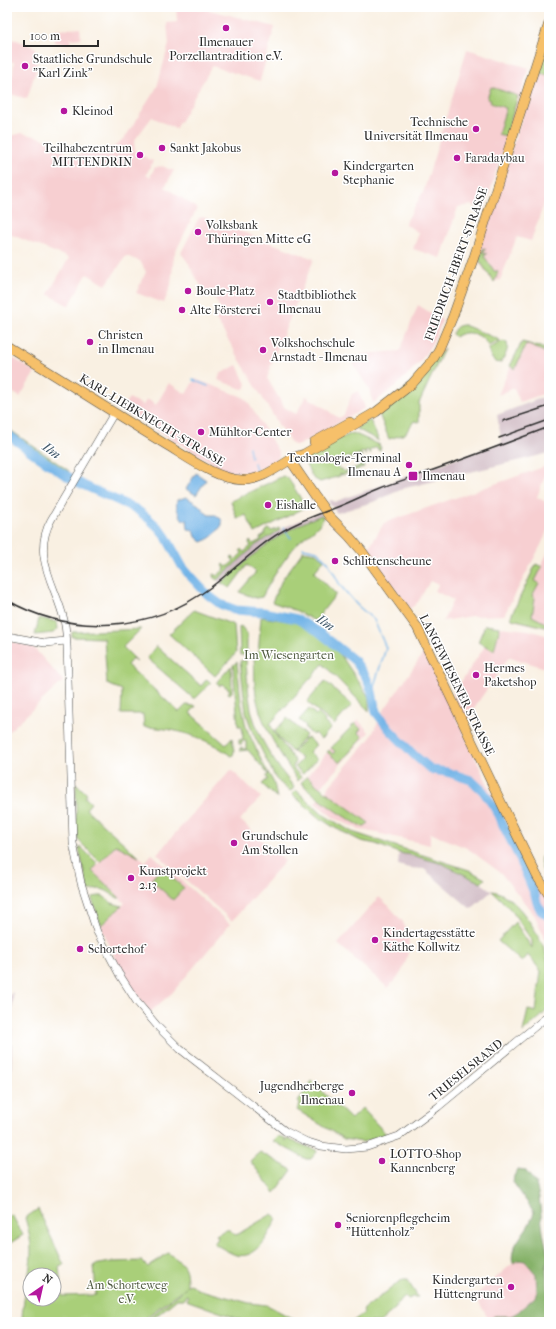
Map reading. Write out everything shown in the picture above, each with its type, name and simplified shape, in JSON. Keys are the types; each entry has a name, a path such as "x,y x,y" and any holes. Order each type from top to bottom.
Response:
{"main road":[{"name":"FRIEDRICH-EBERT-STRASSE","path":"293,458 310,444 375,407 393,399 412,384 432,361 439,349 472,262 549,23"},
{"name":"KARL-LIEBKNECHT-STRASSE","path":"7,346 114,413 212,471 229,478 244,480 256,478 266,474 293,458"},
{"name":"LANGEWIESENER STRASSE","path":"293,458 319,496 320,502 329,516 350,536 417,627 536,876 549,895"}],"street":[{"name":"TRIESELSRAND","path":"114,413 48,526 43,552 44,565 64,619 68,677 72,834 76,864 97,932 119,974 131,993 158,1028 180,1049 266,1117 293,1136 321,1146 346,1149 367,1147 394,1139 403,1134 549,1015"},
{"path":"7,636 45,642 66,641"}],"shaded area":[{"path":"176,7 199,7 199,10 206,9 275,27 260,81 212,66 176,129 152,117 134,141 135,152 153,161 146,175 150,177 155,167 157,168 158,166 174,170 165,187 197,208 174,255 171,285 164,303 136,293 146,272 140,261 126,256 106,285 87,274 69,306 48,294 69,258 7,233 7,137 22,133 42,138 72,156 114,147 126,136 157,87 169,44 167,23 177,22"},
{"path":"80,28 81,38 71,39 71,35 70,44 55,42 55,38 52,33 55,30"},
{"name":"Staatliche Grundschule \"Karl Zink\"","path":"7,39 17,40 36,48 36,70 27,99 7,93 13,73 14,62 7,61"},
{"name":"Technische Universität Ilmenau","path":"467,49 529,68 484,210 472,205 458,207 441,258 413,249 419,233 405,224 424,190"},
{"path":"537,72 549,76 549,189 531,241 517,237 500,280 493,282 476,258"},
{"path":"203,217 314,259 270,367 271,368 267,378 284,407 296,414 306,396 339,418 344,415 352,394 358,391 365,408 299,445 292,444 281,429 214,316 220,309 215,298 206,295 190,265 181,253 199,218"},
{"path":"418,305 442,320 440,326 431,345 420,362 396,386 373,403 369,389 352,362 361,354 400,351"},
{"path":"522,343 530,344 549,352 549,392 520,402 514,388 498,395"},
{"path":"7,354 35,372 20,397 12,392 7,399"},
{"path":"237,365 246,384 245,388 242,389 218,380 220,374"},
{"path":"195,379 243,397 249,403 279,453 279,457 256,471 244,473 226,471 121,409 129,398 143,405 147,399 156,405 169,383 186,394"},
{"path":"549,395 549,453 405,488 373,502 337,513 328,501 332,500 334,502 502,443 497,415"},
{"path":"549,465 537,497 549,504 549,527 504,615 471,616 443,621 453,600 435,591 438,585 430,581 418,602 410,609 367,551 384,523"},
{"path":"320,512 322,515 288,530 261,548 221,583 217,580 256,545 287,526"},
{"path":"549,550 549,629 513,620"},
{"path":"500,627 528,630 549,636 549,669 509,657 474,708 472,718 466,720 453,694 485,646 494,650"},
{"path":"7,641 33,647 63,681 7,733"},
{"path":"425,651 520,853 539,890 549,902 549,947 535,916 501,873 467,848 430,833 430,845 360,830 334,818 315,803 371,737 382,713"},
{"path":"358,720 369,732 318,790 305,778"},
{"path":"231,770 261,797 240,820 285,861 232,921 157,854"},
{"path":"116,844 141,858 145,862 152,854 230,924 172,993 150,1012 123,976 101,926 125,903 92,871"},
{"path":"399,853 443,864 481,883 492,891 471,909 424,869 409,868 398,865"},
{"name":"Kindertagesstätte Käthe Kollwitz","path":"379,897 403,922 408,935 409,948 406,961 401,973 388,988 338,944"},
{"path":"13,992 11,1101 7,1104 7,998"},
{"name":"Kindergarten Hüttengrund","path":"519,1260 525,1261 536,1274 537,1292 535,1297 518,1312 511,1316 495,1316 488,1318 475,1296 513,1263"}],"green space":[{"path":"544,48 549,49 549,76 537,72"},
{"path":"491,87 518,96 506,136 498,134 506,108 490,103 491,100 487,99"},
{"path":"483,248 486,249 483,253 487,254 484,256 495,272 497,270 498,271 494,282 479,260"},
{"path":"464,325 500,340 488,346 486,342 478,335 464,333 455,337 452,334 457,327"},
{"path":"503,341 507,343 507,349 506,354 500,363 493,360 489,348"},
{"path":"522,342 549,351 549,354 526,344 515,369 510,366"},
{"path":"444,349 419,403 419,422 414,421 405,434 389,439 379,414"},
{"path":"370,420 379,441 357,429 357,427"},
{"path":"7,428 69,471 68,473 71,475 67,480 7,439"},
{"path":"353,433 380,445 380,450 378,450 377,447 370,450 370,454 368,450 365,451 366,456 364,452 360,453 362,456 360,457 359,454 352,456 353,460 350,457 344,459 345,463 343,464 341,460 336,462 339,469 342,469 344,472 363,465 362,461 364,467 320,482 313,478 305,463 309,455 329,443"},
{"name":"Eishalle","path":"283,476 288,478 306,507 255,533 246,515 237,519 231,501"},
{"path":"322,515 323,517 319,525 301,540 287,556 262,597 256,598 239,592 256,572 247,565 230,588 221,583 280,535"},
{"path":"279,528 280,530 256,545 217,580 213,577 214,574 217,576 225,569 224,564 227,567 234,561 231,558 233,557 235,560 242,553 240,550 241,549 244,552 251,546 249,543 250,541 253,544 261,540 260,538 265,535 268,529 272,531"},
{"path":"303,551 316,553 324,560 314,572 336,594 315,621 297,611 272,602 282,580"},
{"path":"536,564 542,567 535,581 539,583 532,596 535,598 532,616 549,625 549,628 512,619 511,616"},
{"path":"194,610 234,625 236,653 215,676 169,634"},
{"name":"Im Wiesengarten","path":"261,617 295,622 319,636 340,654 369,697 369,711 323,664 270,724 275,734 295,761 293,768 301,777 298,781 272,740 262,718 255,690 254,657 258,656"},
{"path":"39,618 57,622 58,629 53,633 35,635"},
{"path":"485,625 500,627 494,650 478,642"},
{"path":"241,626 247,634 247,655 240,655 239,627"},
{"path":"141,629 123,647 137,661 133,658 127,665 179,712 186,705 196,706 190,713 226,745 232,738 233,755 231,756 221,749 190,735 167,729 144,727 143,714 121,714 122,690 107,684 104,638 72,637 72,632"},
{"path":"156,646 201,686 207,679 211,683 196,698 193,698 147,658"},
{"path":"246,660 249,697 254,720 268,751 294,787 291,791 276,779 253,733 246,713 240,661"},
{"path":"237,662 241,702 246,727 262,762 274,783 277,798 262,784 268,779 266,777 268,774 248,750 240,751 240,748 242,747 242,749 246,749 246,741 242,741 242,744 239,744 239,740 243,739 242,726 238,726 234,681 233,665"},
{"path":"231,666 232,692 230,694 228,693 230,690 222,684 219,686 216,683"},
{"path":"325,681 352,705 334,725 307,702"},
{"path":"309,709 316,715 318,713 325,720 324,722 331,728 321,739 314,733 313,735 299,720"},
{"path":"287,718 306,735 292,752 278,737 275,731"},
{"path":"355,723 361,729 358,732 363,737 340,763 327,752 329,750 333,754 335,751 331,748"},
{"path":"307,737 316,745 309,752 317,759 303,774 295,767 302,759 293,752"},
{"path":"307,776 318,786 369,823 363,827 323,802 301,783"},
{"path":"76,783 87,794 85,797 91,803 86,809 139,857 116,845 100,862 78,840 76,820"},
{"path":"296,790 322,814 352,832 469,870 485,879 481,883 443,864 399,853 376,844 361,841 335,828 318,817 293,795"},
{"path":"81,847 96,862 97,865 92,871 120,898 102,889 88,890 79,848"},
{"path":"549,853 549,880 542,869 541,857"},
{"path":"161,868 184,888 173,900 151,880"},
{"path":"492,891 500,893 508,898 523,913 536,931 547,958 549,1001 547,1009 523,1032 528,1010 536,1012 541,971 528,955 522,962 498,941 515,922 532,948 532,941 512,911"},
{"path":"103,896 112,903 122,906 101,925 92,899 93,897"},
{"path":"311,1081 351,1119 362,1108 388,1136 362,1142 344,1139 297,1110 300,1104 298,1102"},
{"path":"278,1136 285,1138 286,1141 287,1139 316,1150 317,1152 311,1159 306,1159 273,1141"},
{"path":"260,1152 292,1170 275,1193 250,1161"},
{"path":"518,1169 525,1170 536,1184 539,1197 543,1232 548,1256 546,1271 549,1322 511,1322 492,1318 494,1316 511,1316 518,1312 535,1297 537,1292 536,1274 525,1261 519,1260 513,1263 512,1256 516,1244 532,1219 534,1212 513,1182 514,1176"},
{"name":"Am Schorteweg e.V.","path":"38,1209 64,1265 59,1267 30,1267 31,1251 25,1218"},
{"path":"272,1214 277,1218 262,1244 251,1254 244,1256 236,1255 214,1244 218,1238 216,1235 225,1230 230,1230 235,1235 238,1234"},
{"path":"12,1215 23,1235 7,1245 7,1217"},
{"name":"Am Schorteweg e.V.","path":"168,1253 184,1266 187,1286 189,1284 193,1285 197,1289 249,1303 267,1305 299,1322 247,1322 186,1300 188,1296 186,1295 184,1299 177,1299 149,1322 143,1322 186,1287 140,1322 22,1322 23,1307 62,1307 62,1296 96,1295 94,1265 111,1262 142,1261 148,1267"},
{"path":"402,1280 407,1280 418,1297 412,1297 409,1299 405,1297 395,1306 397,1307 380,1322 352,1322 364,1313 363,1310"}],"water":[{"path":"196,473 206,480 196,495 186,489"},
{"path":"186,497 199,505 209,515 216,515 222,520 222,525 216,533 202,542 196,537 194,530 188,529 187,520 183,520 178,511 177,500"}],"waterway":[{"path":"193,380 208,386"},
{"name":"Ilm","path":"7,434 62,473 83,485 136,509 149,519 166,537 182,566 190,576 208,595 220,604 236,610 263,612 297,619 319,632 355,661 366,677 372,692 376,712 389,729 415,756 432,770 447,772 471,780 483,791 494,807 519,857 541,911 549,917"},
{"path":"249,447 251,458"},
{"path":"254,463 256,470"},
{"path":"283,528 291,538"},
{"path":"303,548 317,551 328,562 340,585 357,605 374,620 386,648 372,692"}],"railway":[{"path":"503,421 549,406"},
{"path":"499,438 549,420"},
{"path":"7,600 32,612 58,620 84,624 111,624 137,621 163,613 188,602 211,587 274,536 308,518 384,487 454,463 549,427"}],"place":[{"name":"Ilmenauer Porzellantradition e.V.","path":"226,28"},
{"name":"Staatliche Grundschule \"Karl Zink\"","path":"25,66"},
{"name":"Kleinod","path":"64,111"},
{"name":"Technische Universität Ilmenau","path":"476,129"},
{"name":"Sankt Jakobus","path":"162,148"},
{"name":"Teilhabezentrum MITTENDRIN","path":"140,155"},
{"name":"Faradaybau","path":"457,158"},
{"name":"Kindergarten Stephanie","path":"335,173"},
{"name":"Volksbank Thüringen Mitte eG","path":"198,232"},
{"name":"Boule-Platz","path":"188,291"},
{"name":"Stadtbibliothek Ilmenau","path":"270,302"},
{"name":"Alte Försterei","path":"182,310"},
{"name":"Christen in Ilmenau","path":"90,342"},
{"name":"Volkshochschule Arnstadt - Ilmenau","path":"263,350"},
{"name":"Mühltor-Center","path":"201,432"},
{"name":"Technologie-Terminal Ilmenau A","path":"409,465"},
{"name":"Ilmenau","path":"413,476"},
{"name":"Eishalle","path":"268,505"},
{"name":"Schlittenscheune","path":"335,561"},
{"name":"Hermes Paketshop","path":"476,675"},
{"name":"Grundschule Am Stollen","path":"234,843"},
{"name":"Kunstprojekt 2.13","path":"131,878"},
{"name":"Kindertagesstätte Käthe Kollwitz","path":"375,940"},
{"name":"Schortehof","path":"80,949"},
{"name":"Jugendherberge Ilmenau","path":"352,1093"},
{"name":"LOTTO-Shop Kannenberg","path":"382,1161"},
{"name":"Seniorenpflegeheim \"Hüttenholz\"","path":"338,1225"},
{"name":"Kindergarten Hüttengrund","path":"511,1287"}]}
